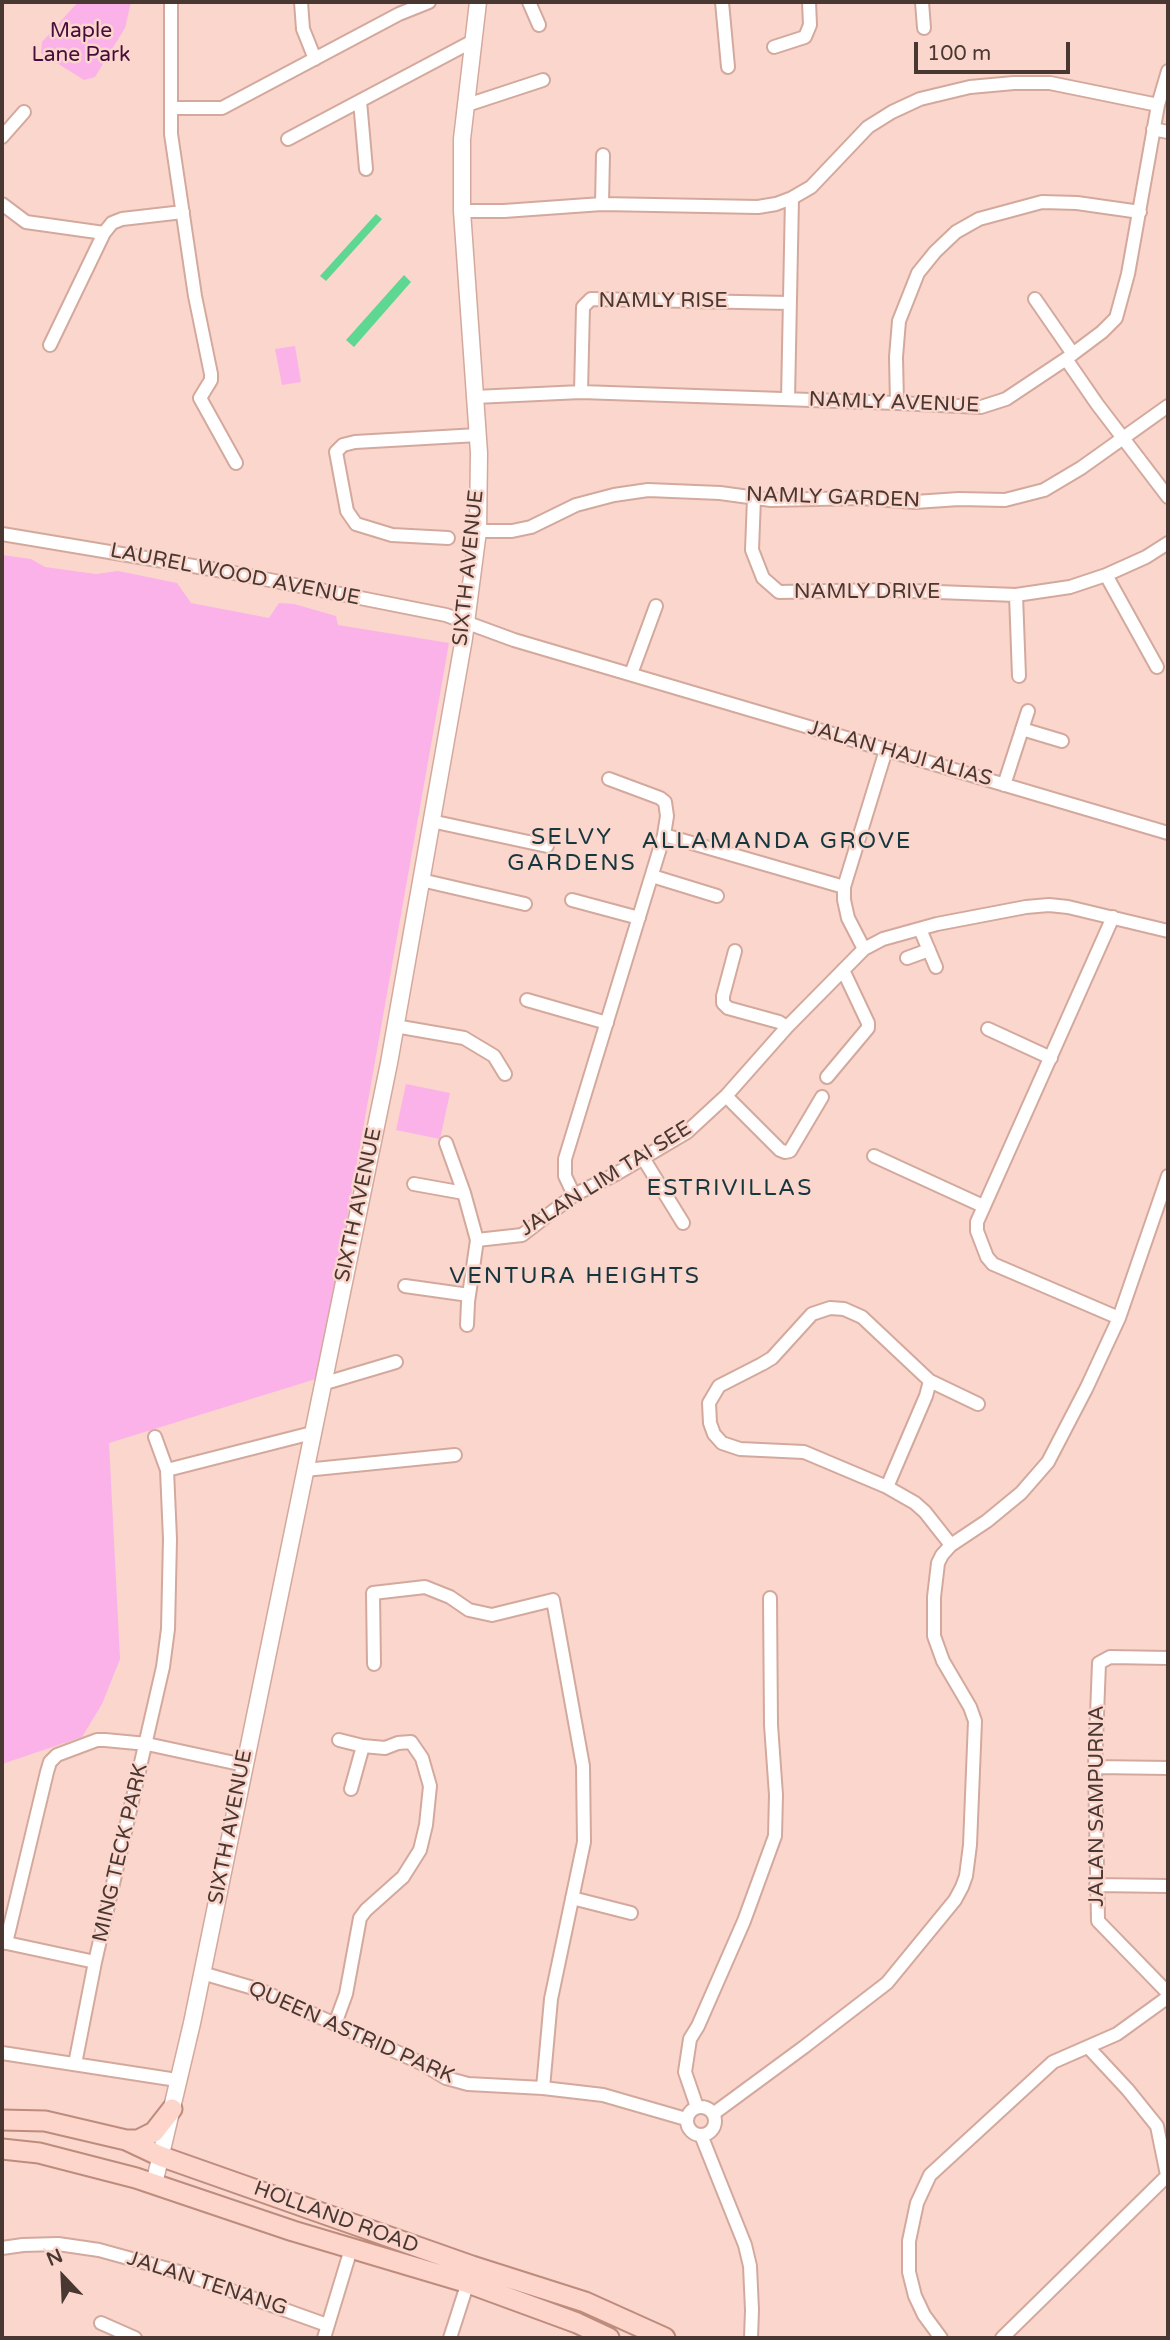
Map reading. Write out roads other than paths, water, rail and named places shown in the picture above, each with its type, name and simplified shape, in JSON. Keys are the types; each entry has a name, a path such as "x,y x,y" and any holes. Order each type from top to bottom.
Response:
{"main road":[{"name":"SIXTH AVENUE","path":"154,2184 202,1973 396,1026 466,623 478,531 478,435 462,211 462,139 478,2"},
{"path":"126,2140 147,2137 172,2109"},
{"name":"HOLLAND ROAD","path":"2,2120 45,2121 126,2140 160,2156 470,2274 609,2338"},
{"name":"HOLLAND ROAD","path":"2,2150 39,2153 154,2184 351,2249 584,2302 666,2338"}],"street":[{"path":"172,2 172,134 195,296 211,374 211,380 200,398 236,463"},
{"path":"301,2 303,29 315,59"},
{"path":"171,108 222,108 315,59 399,8 429,2"},
{"path":"529,2 539,25"},
{"path":"722,2 728,67"},
{"path":"774,47 805,37 810,25 809,2"},
{"path":"922,2 924,27"},
{"path":"288,139 473,41"},
{"name":"NAMLY AVENUE","path":"475,397 581,392 981,407 1006,400 1102,332 1116,318 1140,212 1158,105 1168,71"},
{"path":"467,105 543,80"},
{"path":"462,211 503,212 603,204 758,207 792,198 811,187 868,127 892,112 920,99 970,87 1050,83 1158,105"},
{"path":"360,101 366,169"},
{"path":"2,137 24,112"},
{"path":"1153,129 1168,132"},
{"path":"603,155 603,204"},
{"path":"788,399 792,198"},
{"path":"897,402 899,321 918,273 956,232 979,219 1042,202 1077,203 1140,212"},
{"path":"2,204 26,222 104,233"},
{"path":"50,345 104,233 116,220 183,212"},
{"name":"NAMLY RISE","path":"581,392 583,307 591,299 789,303"},
{"path":"1035,299 1123,438 1168,498"},
{"name":"NAMLY GARDEN","path":"478,531 512,531 531,527 576,505 648,490 685,490 771,500 1006,500 1044,490 1081,468 1168,406"},
{"path":"448,538 392,535 356,524 346,511 336,452 342,445 355,442 478,435"},
{"name":"NAMLY DRIVE","path":"754,498 752,550 763,578 779,592 886,590 1016,595 1070,587 1106,575 1146,557 1168,543"},
{"name":"LAUREL WOOD AVENUE","path":"2,534 229,572 446,615 466,623"},
{"path":"1106,575 1157,667"},
{"path":"1016,595 1019,676"},
{"path":"631,674 656,606"},
{"name":"JALAN HAJI ALIAS","path":"466,623 514,640 1168,833"},
{"path":"1004,785 1028,711"},
{"path":"1022,729 1062,741"},
{"path":"864,948 848,918 844,887 886,750"},
{"path":"574,1195 565,1177 565,1158 652,876 667,816 665,803 660,798 609,779"},
{"path":"430,821 547,846"},
{"path":"664,835 844,887"},
{"path":"652,876 717,896"},
{"path":"421,880 525,904"},
{"path":"572,900 639,919"},
{"name":"JALAN LIM TAI SEE","path":"477,1240 522,1235 574,1195 687,1132 726,1096 787,1027 864,948 883,939 1026,907 1049,905 1068,907 1168,931"},
{"path":"1113,917 976,1222 987,1257 993,1264 1119,1318"},
{"path":"920,929 936,967"},
{"path":"907,958 929,950"},
{"path":"735,951 723,1003 728,1008 779,1022 787,1027"},
{"path":"827,1077 868,1028 867,1017 843,970"},
{"path":"527,1000 607,1023"},
{"path":"396,1026 464,1038 494,1056 505,1074"},
{"path":"988,1029 1051,1058"},
{"path":"726,1096 785,1152 790,1151 822,1097"},
{"path":"446,1143 477,1240 468,1295 467,1325"},
{"path":"874,1156 983,1206"},
{"path":"643,1158 683,1223"},
{"path":"713,2114 887,1983 955,1900 962,1887 970,1845 975,1721 970,1707 943,1661 933,1626 938,1563 951,1545 987,1521 1021,1493 1048,1462 1119,1318 1168,1176"},
{"path":"414,1184 464,1193"},
{"path":"405,1286 468,1295"},
{"path":"951,1545 915,1503 804,1452 740,1449 722,1443 714,1433 708,1413 712,1396 719,1386 772,1358 812,1314 831,1308 844,1308 862,1317 930,1381 978,1404"},
{"path":"322,1384 396,1362"},
{"path":"887,1488 930,1381"},
{"path":"167,1470 312,1433"},
{"name":"MING TECK PARK","path":"75,2064 95,1962 147,1744 168,1629 170,1539 167,1470 155,1437"},
{"path":"305,1471 455,1455"},
{"path":"374,1664 373,1593 425,1587 450,1597 469,1610 492,1615 553,1600 583,1766 584,1842 551,1999 543,2088"},
{"path":"697,2107 685,2072 690,2039 744,1921 775,1836 770,1598"},
{"name":"JALAN SAMPURNA","path":"1168,1658 1110,1657 1099,1663 1094,1767 1097,1918 1168,1995"},
{"name":"MING TECK PARK","path":"95,1962 4,1943 50,1762 64,1752 97,1740 147,1744 244,1765"},
{"path":"335,2024 346,1994 360,1918 403,1877 420,1850 430,1786 422,1758 411,1742 385,1748 339,1740"},
{"path":"351,1789 363,1746"},
{"path":"1094,1767 1168,1768"},
{"path":"1096,1885 1168,1886"},
{"path":"572,1898 631,1913"},
{"name":"QUEEN ASTRID PARK","path":"202,1973 260,1990 421,2063 446,2078 468,2084 543,2088 603,2095 686,2119"},
{"path":"941,2338 924,2315 915,2296 909,2272 909,2241 917,2203 930,2175 1041,2071 1060,2058 1117,2034 1168,1995"},
{"path":"1002,2338 1168,2175 1157,2126 1088,2047"},
{"path":"2,2053 177,2080"},
{"path":"701,2135 712,2129 715,2122 713,2114 706,2108 697,2107 686,2119 689,2130 701,2135 745,2245 750,2266 749,2334"},
{"name":"JALAN TENANG","path":"2,2248 58,2244 99,2250 179,2272 327,2325"},
{"path":"324,2338 351,2249"},
{"path":"450,2338 470,2274"},
{"path":"101,2323 135,2338"}],"district":[{"name":"ALLAMANDA GROVE","path":"777,842"},
{"name":"SELVY GARDENS","path":"572,851"},
{"name":"ESTRIVILLAS","path":"730,1189"},
{"name":"VENTURA HEIGHTS","path":"575,1277"}],"park label":[{"name":"Maple Lane Park","path":"81,43"}]}
